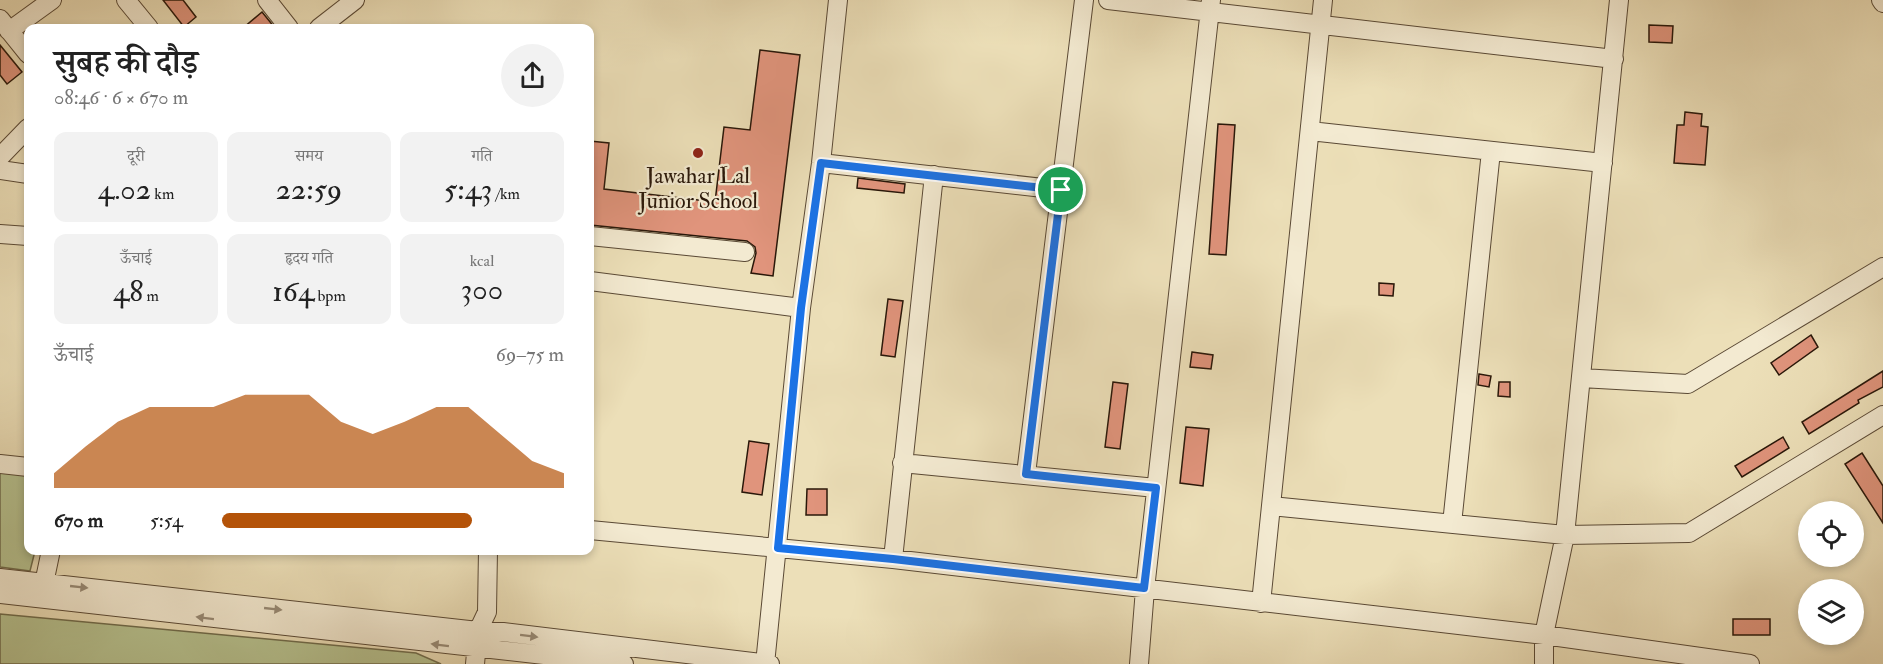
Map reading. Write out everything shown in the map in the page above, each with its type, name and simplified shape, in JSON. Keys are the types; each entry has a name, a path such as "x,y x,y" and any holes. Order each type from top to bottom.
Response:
{"street":[{"path":"24,49 5,25 52,0"},
{"path":"126,0 146,24"},
{"path":"267,0 285,24"},
{"path":"324,24 355,0"},
{"path":"476,648 503,633 762,664 778,548 801,308 821,163 838,0"},
{"path":"1026,474 1084,0"},
{"path":"1108,0 1210,6 1321,25 1614,59"},
{"path":"1261,603 1323,0"},
{"path":"1544,664 1544,635 1565,535 1619,0"},
{"path":"1139,664 1144,588 1210,6"},
{"path":"1310,131 1603,163"},
{"path":"0,157 24,132"},
{"path":"1452,524 1491,151"},
{"path":"821,163 1061,190"},
{"path":"0,170 24,173"},
{"path":"893,559 934,174"},
{"path":"0,234 24,236"},
{"path":"594,236 745,252"},
{"path":"1581,378 1688,384 1883,267"},
{"path":"594,282 801,308"},
{"path":"1271,506 1565,535 1689,533 1883,416"},
{"path":"902,463 1156,488"},
{"path":"0,464 24,467"},
{"path":"594,530 893,559 1144,588 1544,635 1750,664"},
{"path":"43,591 50,555"},
{"path":"476,648 488,612 488,555"},
{"path":"0,578 43,591 476,648 499,658 624,664"},
{"path":"0,594 43,591"},
{"path":"488,612 503,633 499,658"}],"green space":[{"path":"0,472 24,475 24,555 34,555 30,571 0,567"},
{"path":"0,614 416,653 441,664 0,664"}],"building":[{"path":"163,0 183,0 196,17 188,24 182,24"},
{"path":"262,12 272,24 248,24"},
{"path":"1649,25 1673,26 1672,43 1649,42"},
{"path":"0,45 22,72 7,84 0,75"},
{"path":"760,50 800,55 773,276 751,273 756,253 755,247 747,241 594,225 594,141 609,143 604,189 715,202 724,127 750,130"},
{"path":"1685,112 1702,114 1701,126 1708,127 1705,165 1674,163 1677,125 1684,125"},
{"path":"1218,124 1235,125 1226,255 1209,254"},
{"path":"858,178 905,184 904,193 857,188"},
{"path":"1379,283 1394,284 1393,296 1379,295"},
{"path":"888,299 903,301 895,357 881,355"},
{"path":"1811,335 1818,347 1779,375 1771,363"},
{"path":"1192,352 1213,355 1211,369 1190,367"},
{"path":"1883,371 1883,387 1858,400 1859,403 1809,434 1802,422"},
{"path":"1479,374 1491,376 1489,387 1478,385"},
{"path":"1113,382 1128,384 1120,449 1105,447"},
{"path":"1499,382 1510,382 1510,397 1498,396"},
{"path":"1186,427 1209,429 1203,486 1180,483"},
{"path":"1783,437 1789,448 1742,477 1735,466"},
{"path":"749,441 769,444 762,495 742,492"},
{"path":"1862,453 1883,486 1883,523 1845,464"},
{"path":"807,489 827,489 827,515 806,515"},
{"path":"1733,619 1770,619 1770,635 1733,635"}],"place":[{"name":"Jawahar Lal Junior School","path":"698,153"}],"route":[{"path":"821,163 1061,190 1026,474 1156,488 1144,588 778,548 801,308 821,163"}]}
